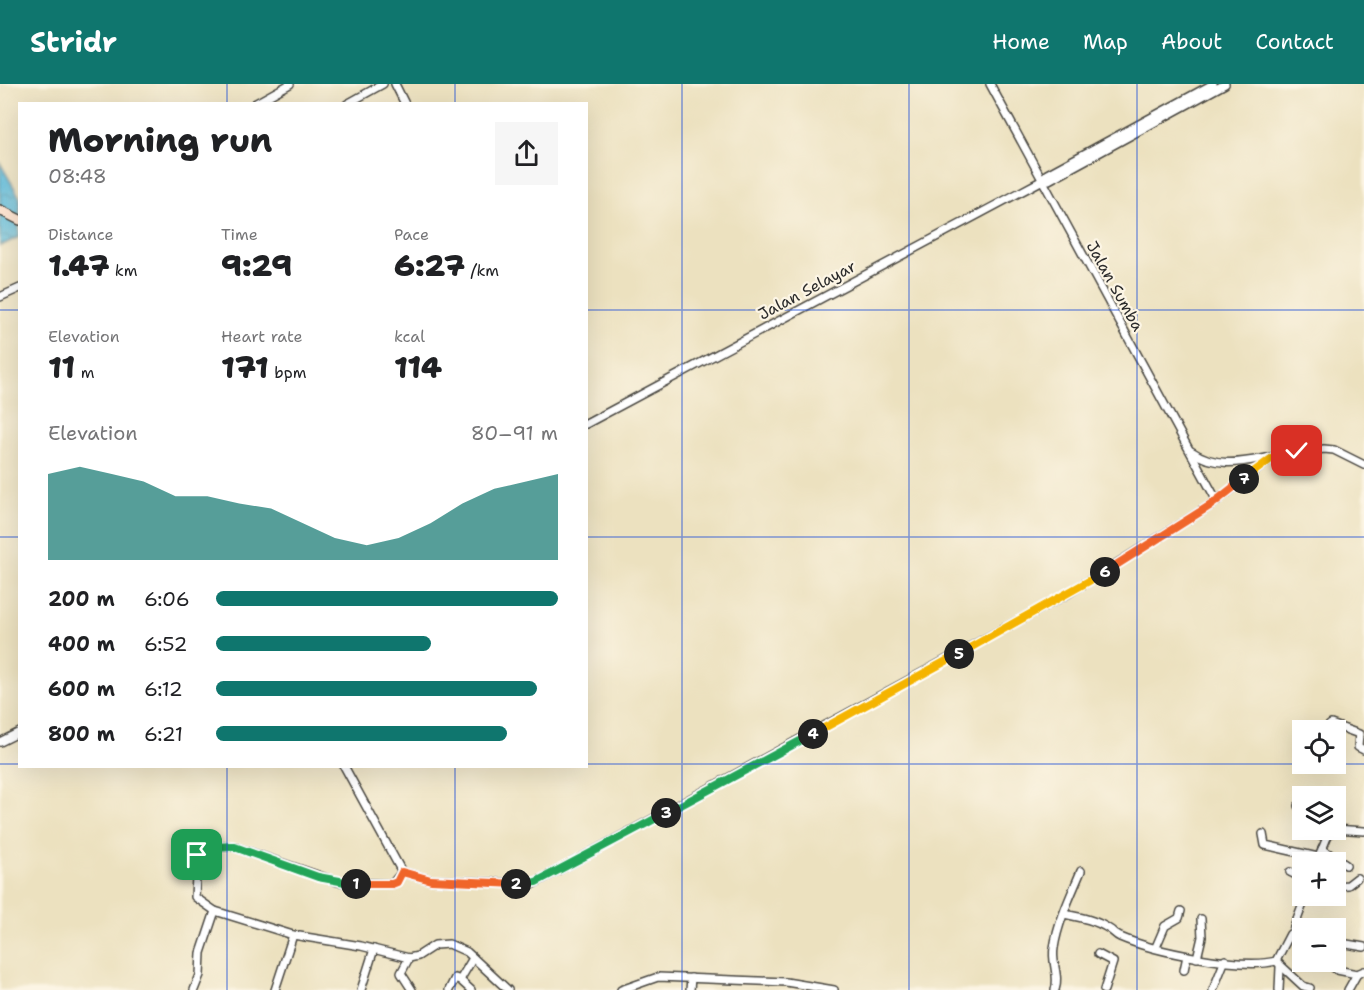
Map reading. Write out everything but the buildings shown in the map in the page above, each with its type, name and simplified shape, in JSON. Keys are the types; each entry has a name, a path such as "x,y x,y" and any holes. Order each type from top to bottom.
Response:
{"main road":[{"path":"0,210 18,219"}],"street":[{"path":"258,102 290,84"},
{"path":"351,102 383,84"},
{"path":"395,84 404,102"},
{"name":"Jalan Sumba","path":"990,84 1217,501"},
{"name":"Jalan Selayar","path":"588,423 1041,181 1049,180 1213,86 1225,84"},
{"path":"0,297 18,289"},
{"path":"1188,450 1207,460 1224,464 1309,449 1334,450 1364,465"},
{"path":"345,768 402,872 431,880 522,885 536,882 1069,593 1217,501 1275,456"},
{"path":"1346,730 1359,735 1358,747 1364,750"},
{"path":"0,742 18,733"},
{"path":"1346,830 1364,831"},
{"path":"1263,834 1265,845 1292,853"},
{"path":"1321,852 1326,840"},
{"path":"402,872 397,882 392,884 338,882 232,846 215,847 195,857 194,893 196,900 215,911 293,935 374,949 409,958 418,956 435,945 446,944 461,948 505,989"},
{"path":"1322,849 1326,852"},
{"path":"1055,990 1058,983 1053,962 1054,946 1081,871"},
{"path":"1346,885 1357,878"},
{"path":"194,990 200,975 201,953 215,911"},
{"path":"1156,947 1165,926 1179,918 1180,911"},
{"path":"1064,914 1088,920 1120,937 1187,956 1278,964 1303,986 1310,988"},
{"path":"1197,958 1201,944 1201,919"},
{"path":"1279,990 1278,964 1287,937 1292,933"},
{"path":"274,990 293,935"},
{"path":"1346,944 1364,947"},
{"path":"361,990 374,949"},
{"path":"1098,954 1113,962 1104,990"},
{"path":"1184,970 1187,956"},
{"path":"409,958 401,973 412,990"},
{"path":"460,980 473,958"},
{"path":"1213,990 1225,960"},
{"path":"1348,990 1360,973"},
{"path":"621,990 645,979 658,977 786,982 830,990"},
{"path":"449,990 455,978 471,990"},
{"path":"690,990 691,978"}],"water":[{"path":"0,163 18,194 18,237 0,246"}],"route":[{"path":"197,855 215,847 232,846 318,877 357,884 392,884 397,882 402,872 431,880 533,884 1069,593 1211,505 1275,456 1297,451"}]}
